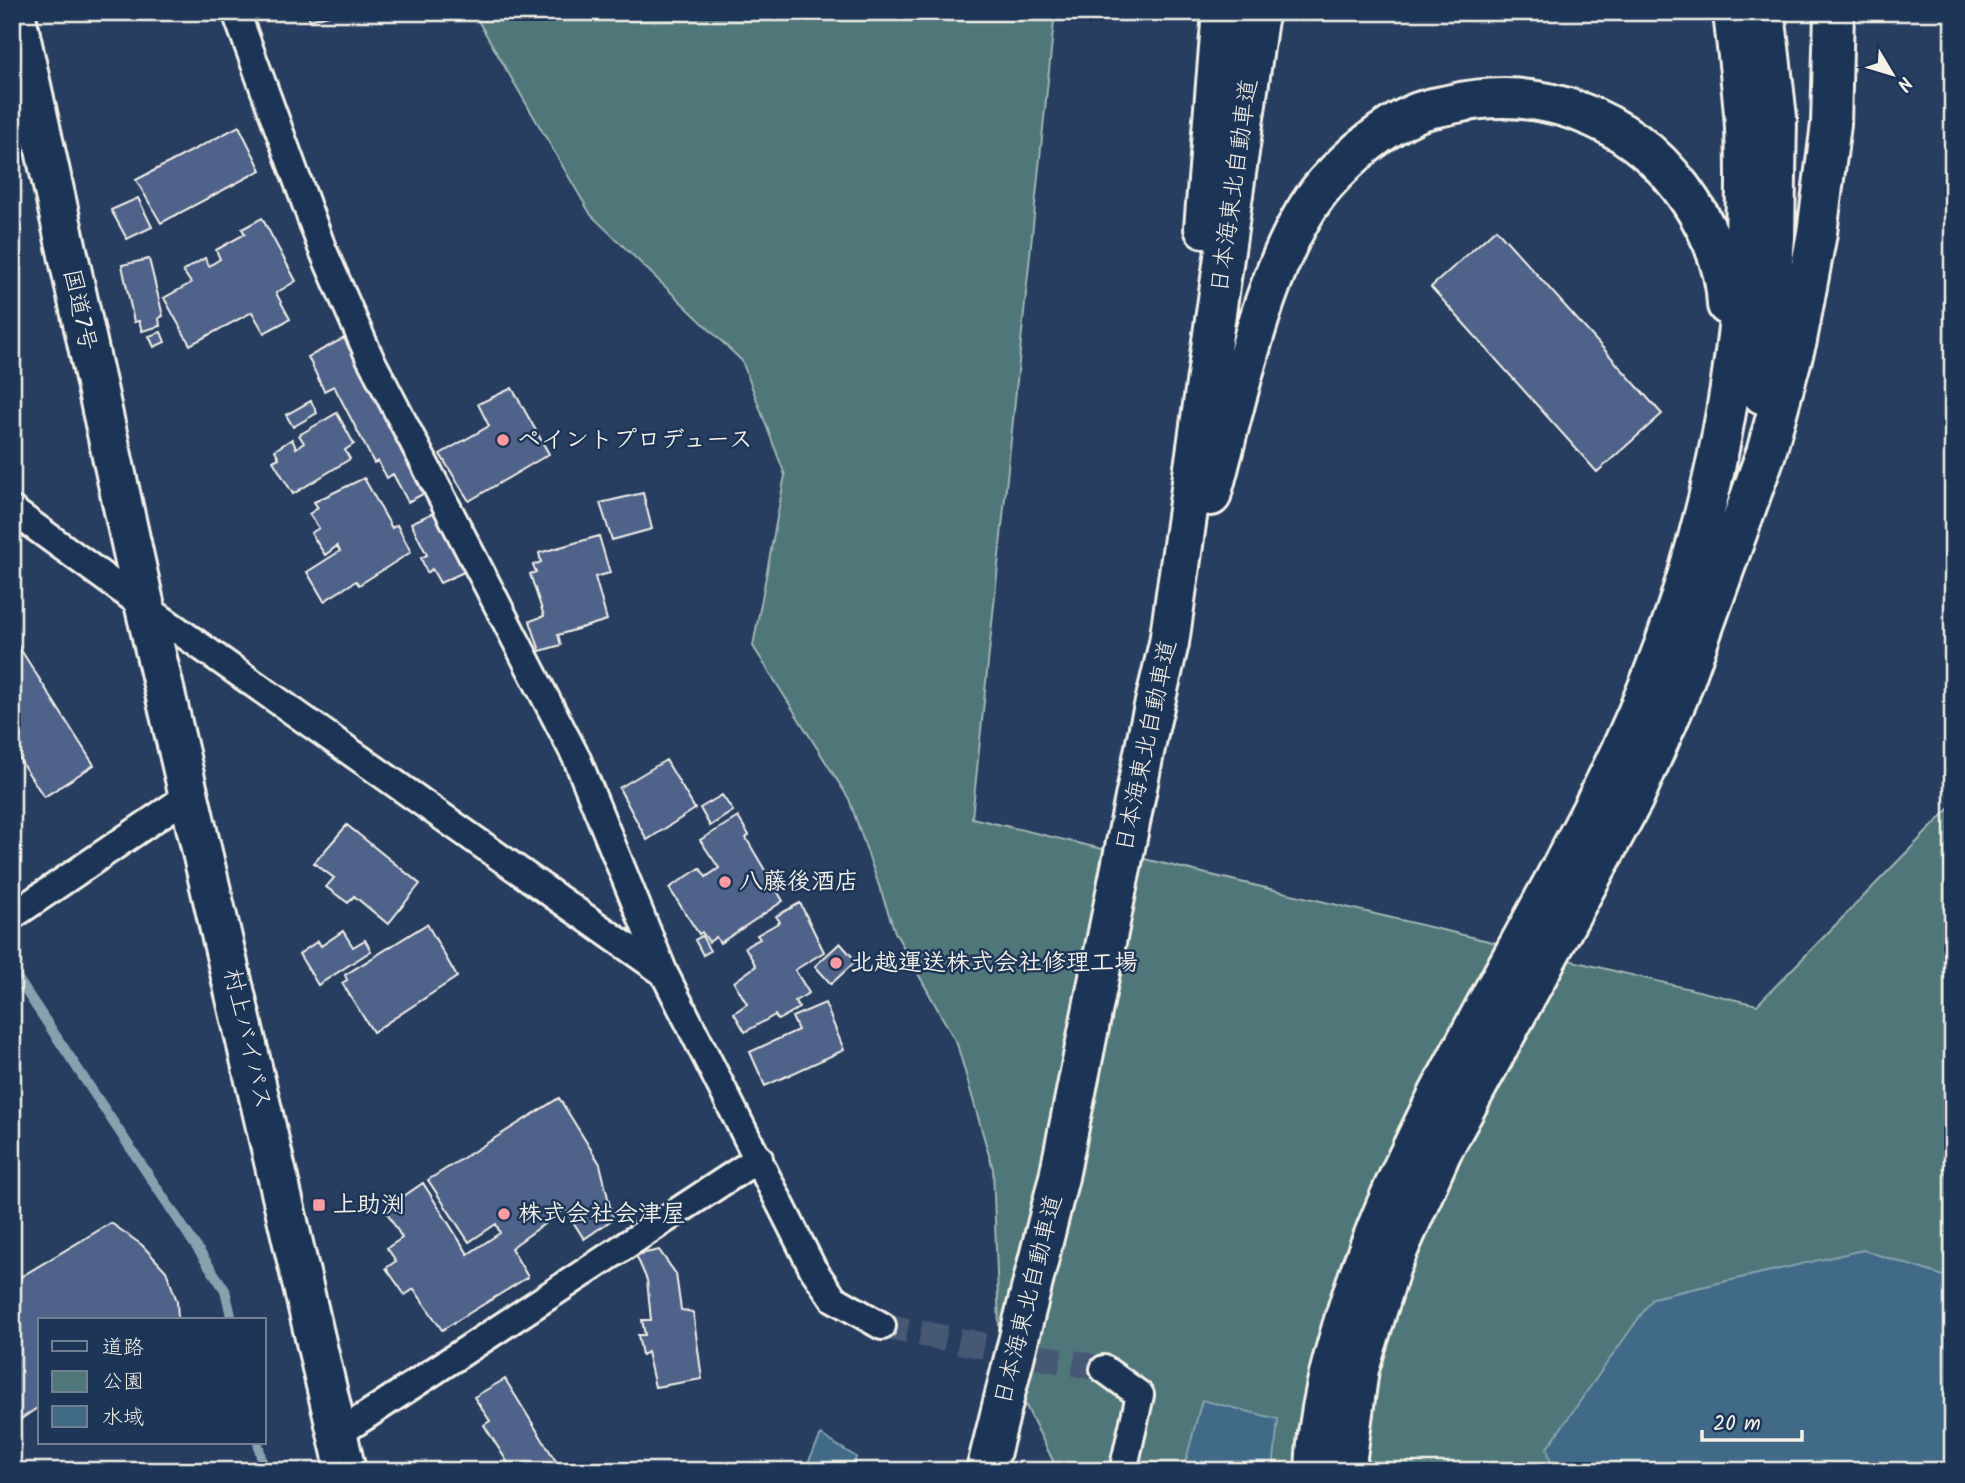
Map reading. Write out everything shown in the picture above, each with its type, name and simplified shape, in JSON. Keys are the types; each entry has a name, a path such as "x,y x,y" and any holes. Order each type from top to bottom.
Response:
{"highway":[{"name":"国道7号","path":"15,12 145,607"},
{"path":"1149,728 1202,245 1223,12"},
{"name":"日本海東北自動車道","path":"986,1471 1059,1177 1149,728 1170,643 1259,12"},
{"path":"1315,1471 1331,1360 1363,1262 1410,1148 1602,790 1641,707 1681,603 1709,500 1729,391 1743,273 1744,154 1733,12"},
{"path":"1723,571 1756,439 1768,345 1775,237 1777,118 1765,12"},
{"path":"1345,1471 1359,1369 1391,1266 1441,1153 1633,800 1678,698 1766,453 1797,340 1817,233 1831,124 1834,12"},
{"path":"1170,643 1264,307 1286,245 1323,186 1371,139 1417,112 1472,99 1526,97 1576,109 1623,132 1665,167 1698,210 1716,251 1727,296 1729,391"},
{"name":"村上バイパス","path":"145,607 191,794 342,1453"}],"street":[{"path":"236,12 322,248 369,356 578,759 664,973 813,1269 833,1298 882,1326"},
{"path":"12,510 664,973"},
{"path":"12,916 191,794"},
{"path":"342,1453 759,1158"},
{"path":"1104,1369 1140,1395 1123,1471"}],"green space":[{"path":"473,12 1055,12 972,818 1757,1005 1953,805 1953,1471 1058,1471 1000,1353 993,1169 957,1044 895,932 849,799 753,646 785,475 742,361 591,215"}],"water":[{"path":"1863,1250 1953,1279 1953,1465 1938,1471 1553,1471 1547,1448 1653,1298"},
{"path":"1202,1400 1278,1419 1273,1471 1183,1471"},
{"path":"821,1435 856,1457 853,1471 804,1471"}],"building":[{"path":"307,12 340,12 310,20"},
{"path":"239,126 261,170 161,223 136,180"},
{"path":"138,198 152,227 127,239 111,210"},
{"path":"262,218 296,281 276,293 290,319 264,333 252,312 190,345 164,298 191,283 183,271 205,258 209,266 220,259 216,250 245,234 242,229"},
{"path":"1496,229 1662,414 1597,472 1431,287"},
{"path":"149,259 163,316 159,318 160,326 142,331 139,321 134,322 122,265"},
{"path":"161,332 165,342 154,347 149,336"},
{"path":"344,338 423,494 408,502 393,474 387,478 378,461 374,463 334,386 324,391 308,357"},
{"name":"ペイントプロデュース","path":"512,388 549,454 469,501 440,454 489,426 478,404"},
{"path":"311,401 317,413 293,427 286,415"},
{"path":"337,413 354,444 345,450 350,459 293,494 273,461 279,458 275,450 292,439 296,448 304,443 299,435"},
{"path":"364,478 392,528 397,525 411,552 359,585 356,581 324,601 307,572 340,551 337,546 325,555 311,533 319,528 309,514 318,508 314,502"},
{"path":"643,493 652,529 612,540 600,503"},
{"path":"435,512 464,572 440,583 432,569 427,573 421,558 427,555 411,523"},
{"path":"599,536 610,573 595,577 607,620 558,635 561,645 540,651 530,621 544,616 530,574 536,572 533,565 541,562 539,553"},
{"path":"12,636 94,765 44,797 12,748"},
{"path":"666,760 695,809 647,840 619,788"},
{"path":"722,795 733,811 710,826 700,808"},
{"name":"八藤後酒店","path":"738,817 749,835 746,838 783,901 720,943 716,937 709,942 702,932 699,934 669,888 700,868 706,877 719,868 700,840"},
{"path":"347,825 420,884 388,924 354,896 348,903 326,887 334,878 314,863"},
{"path":"800,903 824,952 795,970 809,993 795,1001 799,1008 778,1020 775,1015 745,1032 734,1013 747,1004 734,982 756,966 745,947 760,939 757,935 780,922 776,916"},
{"path":"427,924 457,977 373,1032 342,983 347,980 345,975"},
{"path":"343,931 353,947 365,940 371,951 318,985 299,954 318,941 321,946"},
{"path":"702,936 710,951 703,955 695,940"},
{"name":"北越運送株式会社修理工場","path":"840,943 856,961 831,984 815,966"},
{"path":"825,1003 844,1050 765,1086 750,1052 798,1030 792,1017"},
{"name":"株式会社会津屋","path":"559,1098 600,1164 613,1219 584,1239 565,1209 511,1248 528,1277 442,1330 414,1289 405,1295 386,1268 396,1261 387,1248 402,1238 385,1209 423,1183 468,1254 500,1233 496,1224 469,1242 428,1180"},
{"path":"111,1223 142,1245 166,1271 177,1301 178,1318 38,1318 38,1407 12,1425 12,1296 16,1294 12,1282"},
{"path":"659,1250 676,1274 681,1310 693,1312 702,1379 655,1387 647,1352 642,1355 638,1335 645,1335 642,1320 651,1320 647,1280 636,1255"},
{"path":"505,1379 562,1471 521,1471 520,1468 513,1471 484,1425 490,1421 474,1397"}],"waterway":[{"path":"12,970 225,1290 232,1318"},
{"path":"258,1444 264,1471"}],"tunnel":[{"path":"882,1326 1104,1369"}],"place":[{"name":"ペイントプロデュース","path":"503,440"},
{"name":"八藤後酒店","path":"725,882"},
{"name":"北越運送株式会社修理工場","path":"836,963"},
{"name":"上助渕","path":"319,1205"},
{"name":"株式会社会津屋","path":"504,1214"}]}
